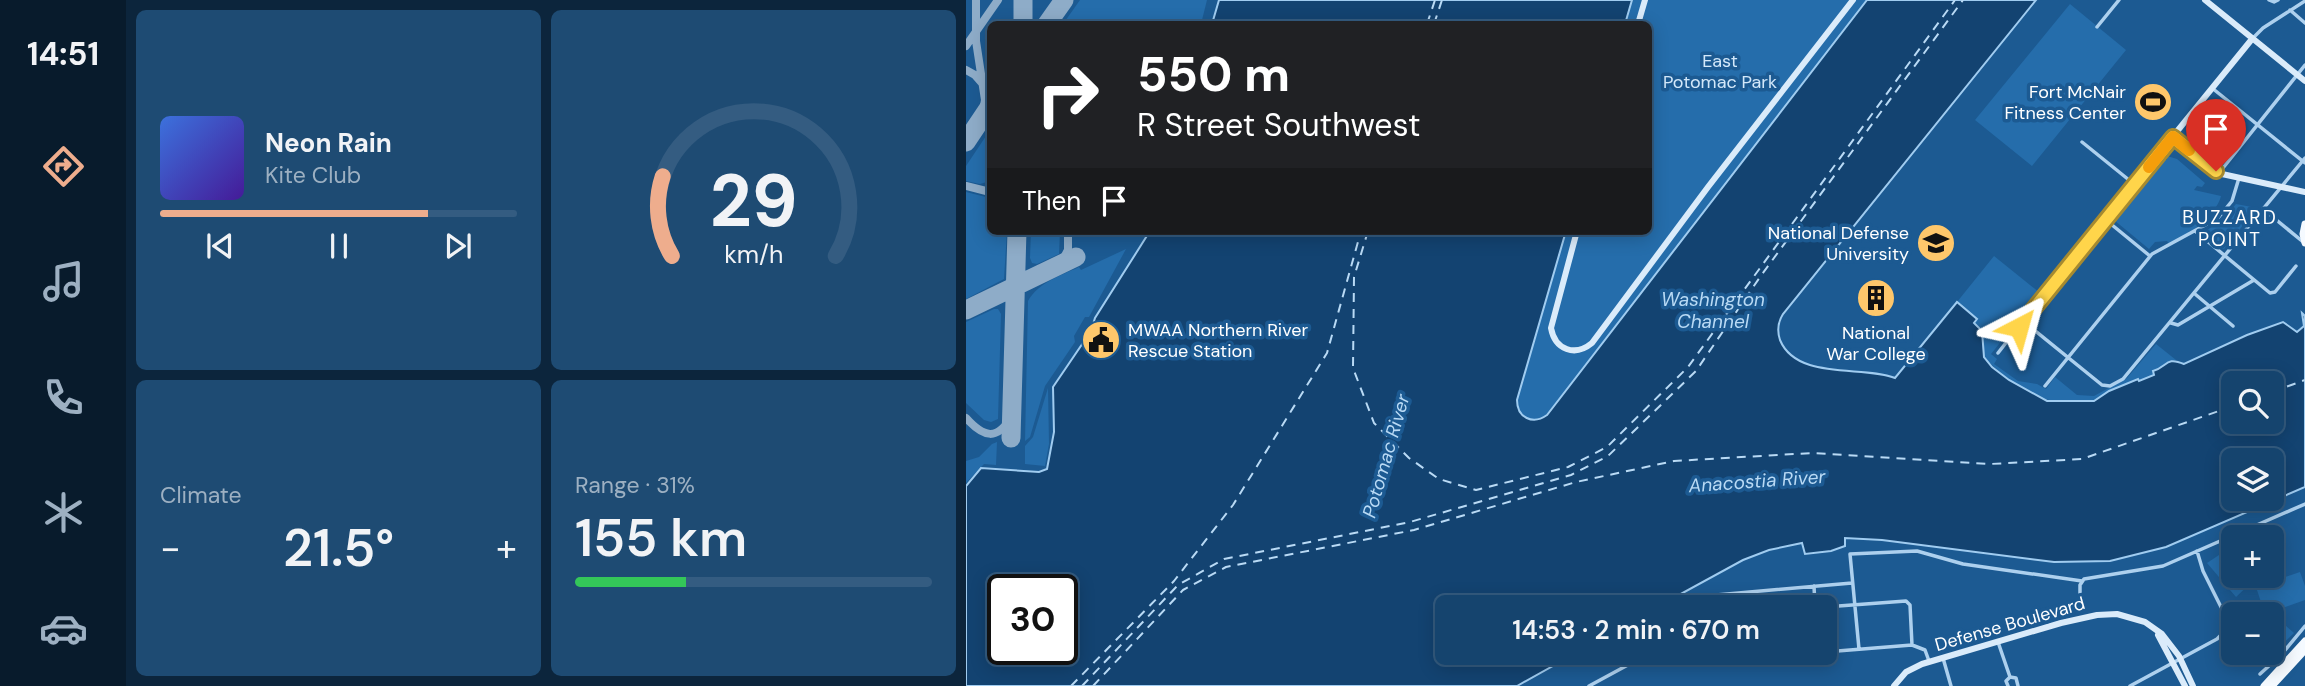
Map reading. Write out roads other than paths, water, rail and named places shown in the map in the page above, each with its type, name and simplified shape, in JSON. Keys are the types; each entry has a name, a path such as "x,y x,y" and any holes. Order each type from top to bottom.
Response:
{"main road":[{"path":"2305,224 2302,234 2305,243"},
{"path":"2264,686 2305,641"},
{"path":"2272,686 2305,650"}],"street":[{"path":"1639,21 1646,0"},
{"path":"1576,235 1551,328 1559,345 1576,351 1592,343 1708,187 1853,0"},
{"path":"2097,27 2119,0"},
{"path":"2269,0 2278,0"},
{"path":"2208,1 2305,81"},
{"path":"1998,353 2252,39 2262,29 2305,1"},
{"path":"2290,10 2305,23"},
{"path":"2219,173 2305,65"},
{"path":"2024,321 2105,386 2120,381 2127,376 2304,161 2213,88"},
{"path":"2173,137 2219,173 2305,192"},
{"path":"2082,142 2129,180"},
{"path":"2045,386 2150,256 2215,220 2235,195 2239,178"},
{"path":"2263,209 2305,243"},
{"path":"2106,220 2150,256"},
{"path":"2195,231 2272,293 2297,266"},
{"path":"2171,323 2178,325 2254,280"},
{"path":"2195,294 2233,326"},
{"path":"1859,649 1850,554 1906,551 1924,553 1959,564 2082,581 2158,567 2305,504"},
{"path":"2130,686 2217,639 2227,626 2227,619 2203,571 2197,551"},
{"path":"2081,602 2079,586 2082,581"},
{"path":"1716,595 1852,583"},
{"path":"1814,586 1814,595"},
{"path":"1837,606 1908,601 1912,645"},
{"name":"Defense Boulevard","path":"1894,686 1906,672 1930,662 2095,615 2119,614 2141,620"},
{"path":"2141,620 2162,634 2181,660 2193,686"},
{"path":"2141,620 2160,636 2185,686"},
{"path":"2260,674 2281,655 2305,626"},
{"path":"1998,642 2010,677"},
{"path":"1837,651 1912,645 1924,650 1930,662"},
{"path":"1943,658 1951,686"},
{"path":"1589,686 1628,665"},
{"path":"2008,686 2006,681 2010,677"},
{"path":"2010,677 2016,678 2018,686"}],"water":[{"path":"1219,0 1632,0 1626,21 1213,21"},
{"path":"1867,0 2036,0 1783,314 1779,323 1780,340 1789,353 1816,367 1882,374 1895,378 1957,302 1977,319 1974,323 1982,331 1984,357 2009,380 2047,401 2094,401 2109,391 2154,375 2153,371 2170,362 2184,364 2283,322 2297,332 2304,326 2302,313 2305,316 2305,487 2284,496 2284,448 2221,448 2221,511 2249,511 2166,547 2110,561 2054,562 1882,540 1845,538 1845,546 1831,551 1805,554 1802,543 1769,550 1743,560 1679,595 1435,595 1435,665 1555,665 1517,686 966,686 966,486 981,468 1039,472 1047,469 1054,432 1053,387 1091,331 1095,318 1147,235 1565,235 1517,400 1523,415 1536,419 1547,415"}],"place":[{"name":"Fort McNair Fitness Center","path":"2153,102"},
{"name":"National Defense University","path":"1936,243"},
{"name":"National War College","path":"1876,298"},
{"name":"MWAA Northern River Rescue Station","path":"1101,340"}],"district":[{"name":"BUZZARD POINT","path":"2230,228"}],"park label":[{"name":"East Potomac Park","path":"1720,71"}],"water label":[{"name":"Washington Channel","path":"1713,310"},
{"name":"Potomac River","path":"1386,456"},
{"name":"Anacostia River","path":"1757,481"}]}
